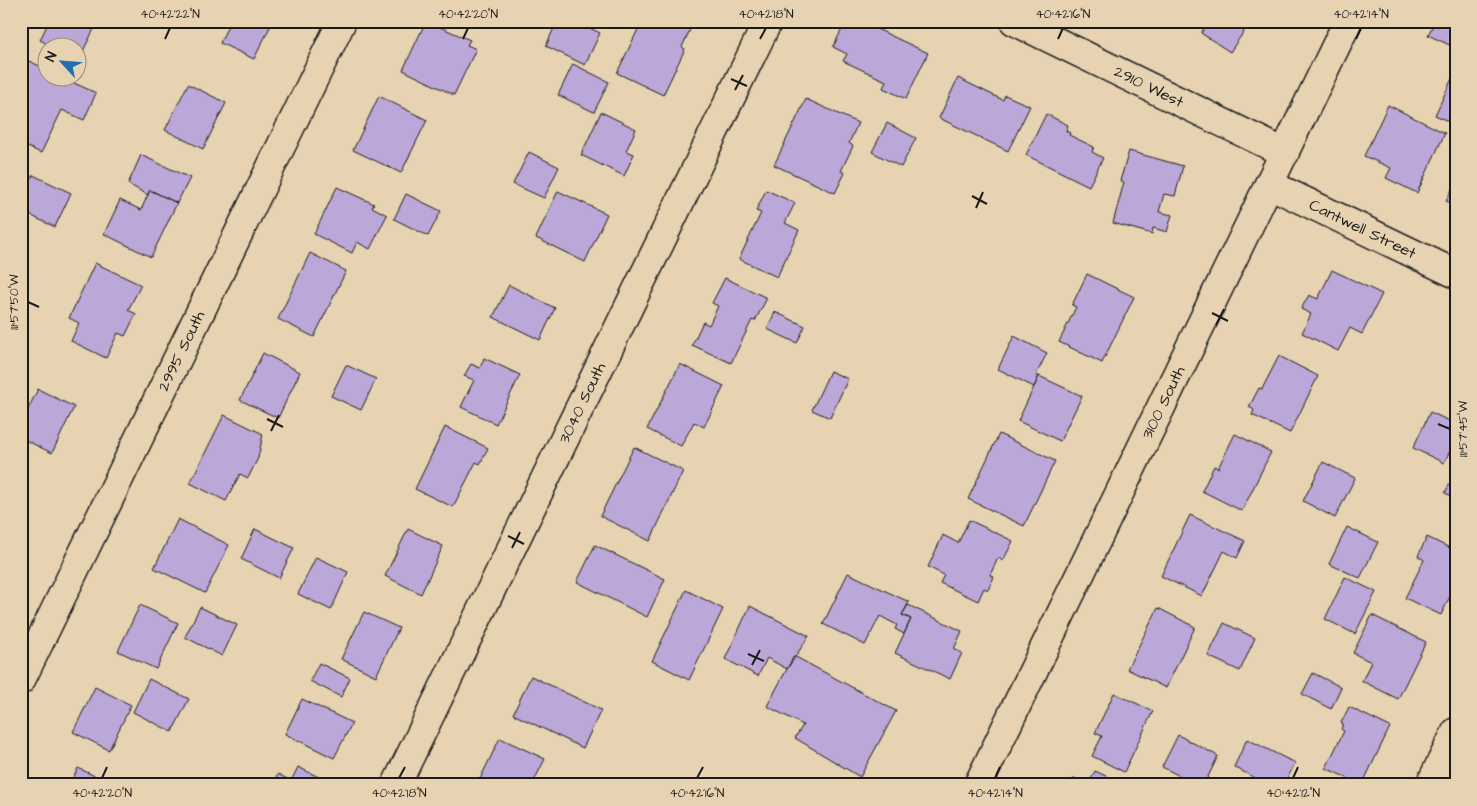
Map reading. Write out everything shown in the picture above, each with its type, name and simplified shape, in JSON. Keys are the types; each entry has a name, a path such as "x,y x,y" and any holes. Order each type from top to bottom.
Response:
{"street":[{"name":"2995 South","path":"21,680 342,21"},
{"name":"3040 South","path":"396,785 768,21"},
{"name":"2910 West","path":"1014,21 1285,152"},
{"name":"3100 South","path":"978,785 1348,21"},
{"name":"Cantwell Street","path":"1269,184 1456,274"},
{"path":"1442,772 1456,732"}],"building":[{"path":"49,21 98,21 88,41 88,38 41,38"},
{"path":"230,21 273,21 254,59 220,43"},
{"path":"426,21 470,40 467,45 476,49 454,95 403,70"},
{"path":"557,21 575,21 600,33 585,65 546,46"},
{"path":"642,21 694,21 682,47 685,49 663,95 617,73"},
{"path":"846,21 861,24 862,22 928,53 906,99 883,88 886,81 843,61 847,54 833,47"},
{"path":"1209,21 1251,21 1230,52 1201,33"},
{"path":"1435,21 1456,21 1456,48 1428,35"},
{"path":"29,61 38,65 38,88 85,88 96,93 84,120 62,110 41,153 21,144 21,99 24,94 21,92 21,76"},
{"path":"573,64 609,82 594,112 558,95"},
{"path":"1456,70 1456,125 1435,115"},
{"path":"958,78 1003,100 1005,95 1030,106 1008,151 939,118"},
{"path":"188,84 226,103 203,149 165,130"},
{"path":"379,96 427,120 401,173 353,150"},
{"path":"806,99 858,123 849,143 853,146 841,171 845,173 835,193 774,165"},
{"path":"1388,105 1445,133 1417,193 1386,178 1391,168 1364,156"},
{"path":"601,112 636,129 626,151 634,154 624,176 581,155"},
{"path":"1046,114 1068,125 1066,131 1070,133 1069,135 1094,147 1092,152 1103,158 1089,186 1026,155"},
{"path":"887,123 916,138 901,167 872,152"},
{"path":"1129,151 1183,166 1175,196 1164,194 1159,212 1172,215 1167,232 1153,228 1152,234 1113,223 1124,182 1120,181"},
{"path":"529,152 559,167 544,198 513,184"},
{"path":"141,155 190,178 177,203 150,190 148,195 128,184"},
{"path":"33,175 71,193 55,227 21,211 21,199"},
{"path":"1456,181 1456,205 1446,201"},
{"path":"337,187 374,204 372,207 387,215 370,249 357,242 352,253 314,234"},
{"path":"150,190 177,203 151,257 104,234 120,200 141,210"},
{"path":"766,190 795,203 785,223 799,230 777,277 739,259 761,213 756,211"},
{"path":"558,191 607,214 585,262 536,238"},
{"path":"406,194 441,211 428,236 394,219"},
{"path":"310,253 346,271 314,337 278,319"},
{"path":"95,263 141,285 128,310 136,314 125,336 118,333 106,358 71,341 79,323 69,318"},
{"path":"1332,270 1382,294 1362,334 1350,328 1338,351 1302,333 1311,314 1301,309 1309,295 1318,299"},
{"path":"1087,274 1134,297 1102,363 1059,342 1076,307 1072,305"},
{"path":"725,278 767,298 755,321 752,320 731,363 692,345 703,322 709,325 718,306 712,303"},
{"path":"509,285 555,308 540,340 493,317"},
{"path":"775,312 805,326 797,343 767,329"},
{"path":"1014,336 1047,353 1036,375 1039,376 1034,387 998,369"},
{"path":"263,353 300,372 278,418 240,400"},
{"path":"1279,356 1318,376 1290,433 1252,415 1254,410 1249,407 1259,388 1262,389"},
{"path":"484,358 520,375 496,424 461,407 474,380 464,376 471,364 480,368"},
{"path":"680,364 724,386 704,427 694,422 681,446 647,429"},
{"path":"346,365 376,379 361,410 331,396"},
{"path":"830,371 848,379 830,418 812,410"},
{"path":"1039,376 1082,396 1060,441 1018,421"},
{"path":"38,389 74,407 52,453 21,438 21,423"},
{"path":"1430,412 1456,424 1456,439 1444,463 1413,448"},
{"path":"224,415 263,434 258,458 248,478 240,474 226,501 190,483"},
{"path":"445,427 488,448 480,464 476,462 453,507 415,489"},
{"path":"999,434 1055,461 1024,526 968,499"},
{"path":"1235,434 1271,452 1242,511 1202,491 1214,466 1218,468"},
{"path":"634,447 683,471 650,541 600,516"},
{"path":"1323,462 1355,478 1335,518 1303,501"},
{"path":"1456,471 1456,498 1445,493"},
{"path":"1190,515 1245,541 1237,558 1224,551 1202,596 1161,576"},
{"path":"178,519 229,545 205,593 154,568"},
{"path":"969,520 1013,541 1003,561 998,558 990,575 994,577 988,590 984,588 978,601 940,583 944,575 928,567 943,535 958,543"},
{"path":"1347,527 1378,542 1360,578 1329,564"},
{"path":"255,529 294,548 279,578 241,559"},
{"path":"408,529 443,546 421,594 385,576"},
{"path":"1427,537 1456,551 1456,584 1441,615 1405,598 1424,560 1418,556"},
{"path":"595,545 665,579 647,617 577,582"},
{"path":"316,557 348,572 331,610 298,594"},
{"path":"848,573 909,602 902,615 911,619 904,634 895,629 897,625 880,616 865,645 823,624"},
{"path":"1345,577 1376,592 1355,634 1325,619"},
{"path":"686,590 723,609 689,680 652,661"},
{"path":"140,605 178,623 156,669 118,651"},
{"path":"908,605 962,631 954,649 962,653 950,679 895,653 911,619 902,615"},
{"path":"750,606 809,636 787,669 767,658 758,676 725,659"},
{"path":"200,607 237,625 222,656 185,637"},
{"path":"1158,608 1195,627 1166,688 1127,669"},
{"path":"364,612 399,628 376,676 341,659"},
{"path":"1372,615 1426,642 1398,699 1362,681 1371,662 1353,653"},
{"path":"1224,623 1255,638 1240,671 1208,656"},
{"path":"794,656 896,711 860,777 795,738 803,725 767,706"},
{"path":"319,663 350,678 341,697 310,681"},
{"path":"1313,673 1341,687 1331,709 1302,694"},
{"path":"531,676 601,710 583,748 513,714"},
{"path":"149,679 189,699 172,732 133,712"},
{"path":"95,687 131,705 109,750 73,732"},
{"path":"1114,693 1153,711 1124,772 1092,756 1102,736 1095,733"},
{"path":"302,699 352,723 334,758 285,734"},
{"path":"1349,707 1390,727 1362,785 1326,768 1344,731 1341,729 1343,724 1341,723"},
{"path":"1178,735 1218,756 1204,785 1198,785 1162,767"},
{"path":"500,738 545,759 532,785 477,785"},
{"path":"1247,739 1295,763 1284,785 1269,785 1234,767"},
{"path":"298,767 327,781 326,785 273,785 278,774 291,781"},
{"path":"78,768 114,785 70,785"},
{"path":"1095,771 1119,782 1118,785 1088,785"},
{"path":"1074,778 1088,785 1071,785"}]}
